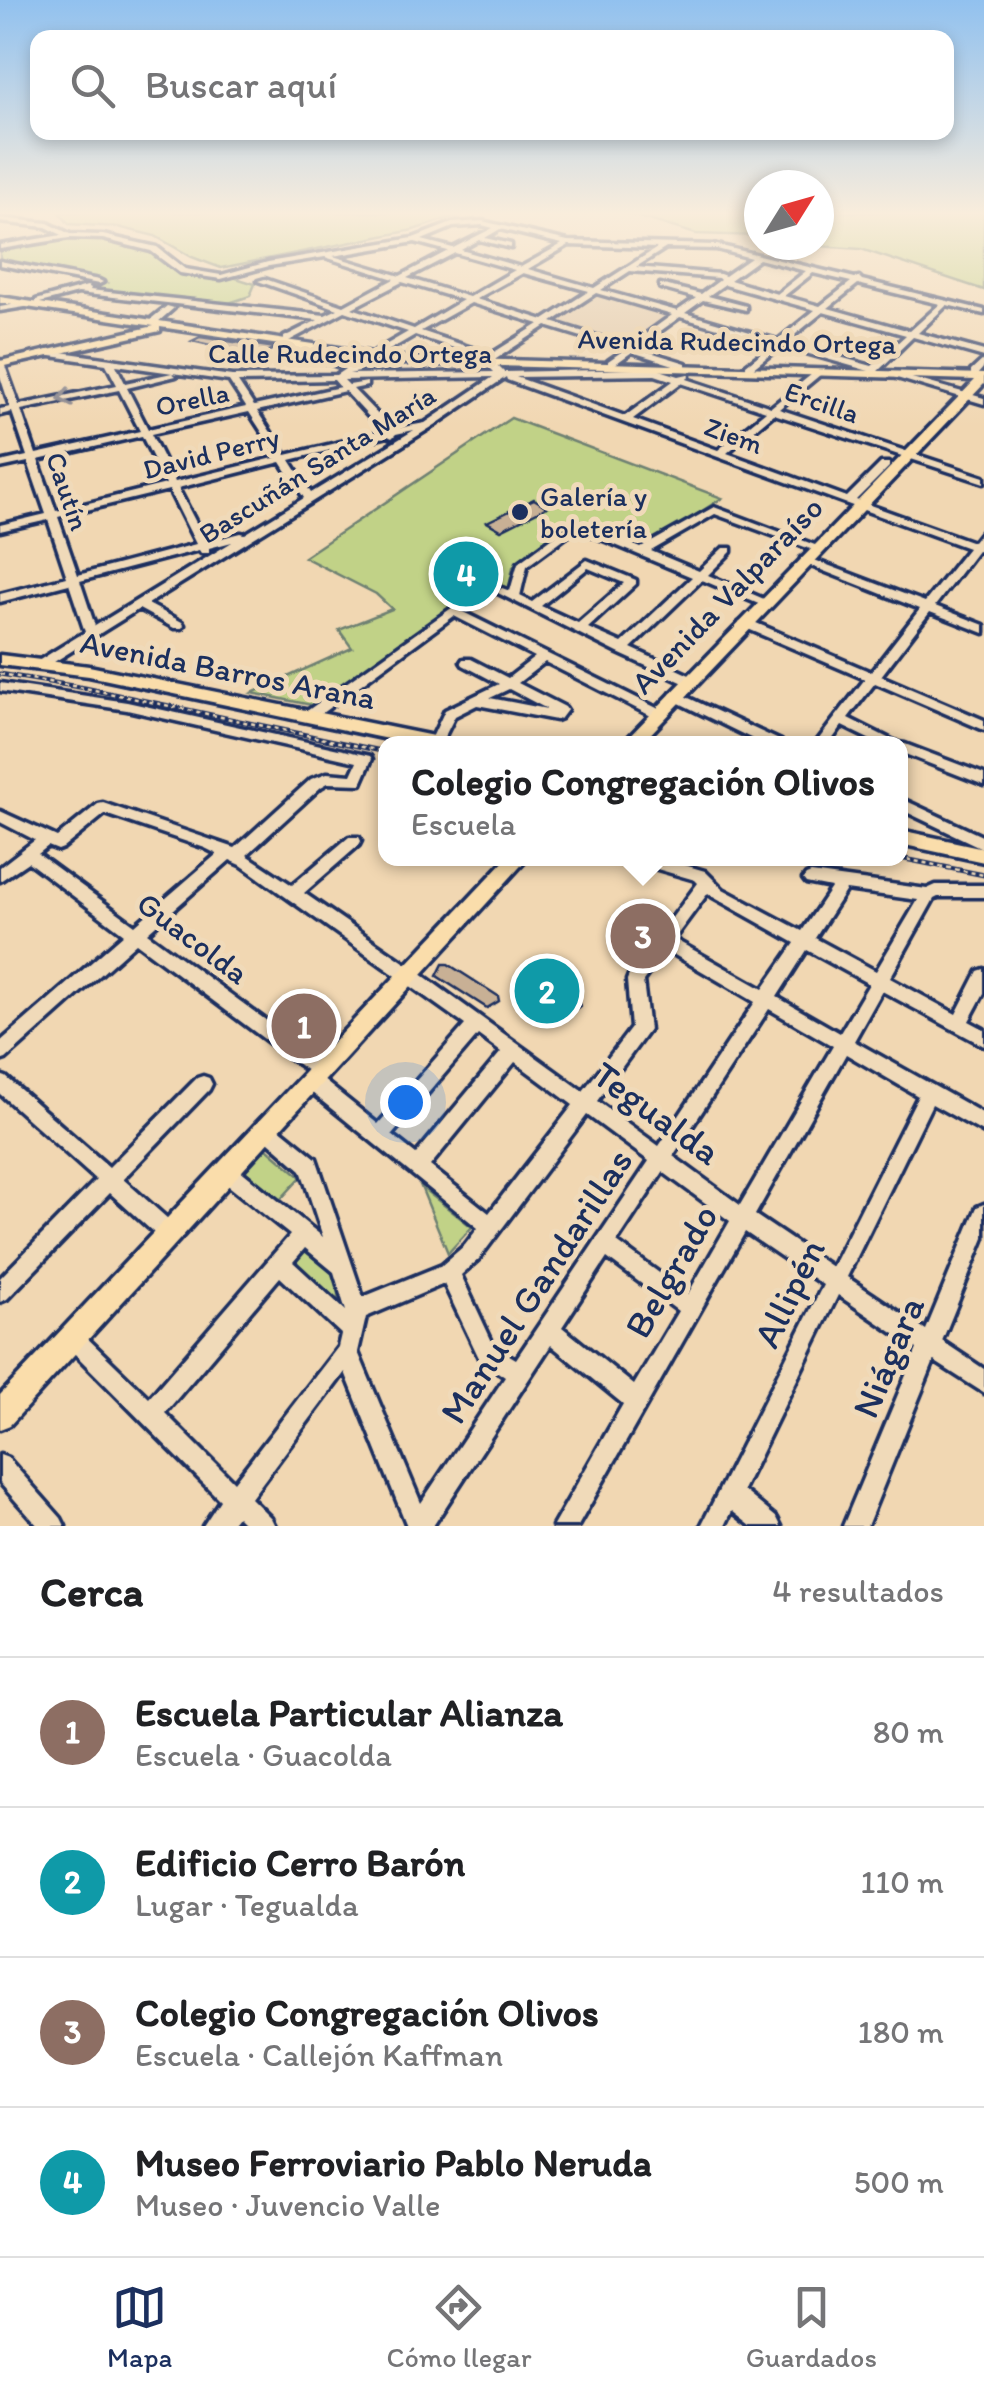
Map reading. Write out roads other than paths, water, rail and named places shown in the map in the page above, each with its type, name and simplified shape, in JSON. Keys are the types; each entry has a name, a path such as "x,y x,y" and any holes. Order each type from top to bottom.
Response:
{"main road":[{"path":"0,298 465,368 494,366"},
{"path":"0,298 29,303"},
{"path":"0,352 155,322"},
{"path":"0,363 46,354 155,322"},
{"path":"238,335 289,342"},
{"path":"374,355 494,366"},
{"name":"Avenida Rudecindo Ortega","path":"494,366 611,363 686,371 749,367 978,375"},
{"name":"Avenida Rudecindo Ortega","path":"494,366 807,375 978,375"},
{"name":"Avenida Valparaíso","path":"637,736 811,554 854,502 871,490 978,375"},
{"name":"Avenida Valparaíso","path":"871,490 885,466 902,453"},
{"name":"Avenida Barros Arana","path":"0,660 42,664 405,736"},
{"path":"908,840 984,854"},
{"path":"0,1415 512,866"}],"street":[{"path":"0,309 80,291 96,283"},
{"name":"Ziem","path":"269,283 414,331 626,420 979,548"},
{"path":"289,342 393,283"},
{"name":"Ercilla","path":"414,283 630,348 772,409 984,480"},
{"path":"399,443 338,378 498,283"},
{"path":"572,283 873,369 946,302"},
{"name":"Bascuñán Santa María","path":"42,664 432,423 545,323 608,283"},
{"path":"611,363 720,283"},
{"path":"734,283 984,354"},
{"path":"778,296 795,283"},
{"path":"749,367 854,283"},
{"path":"875,283 984,312"},
{"path":"640,301 663,286 743,308"},
{"path":"80,291 326,318"},
{"path":"724,324 763,292"},
{"path":"155,322 170,308"},
{"path":"289,342 380,378"},
{"name":"Calle Rudecindo Ortega","path":"46,354 232,380 394,378 465,368"},
{"name":"Avenida Valparaíso","path":"978,375 984,362"},
{"name":"Cautín","path":"0,363 92,634"},
{"path":"110,363 210,561"},
{"path":"626,420 686,371"},
{"path":"0,412 183,374"},
{"path":"893,374 984,401"},
{"path":"720,454 807,375"},
{"name":"Orella","path":"0,465 394,378"},
{"path":"232,380 310,499"},
{"name":"David Perry","path":"0,528 432,423"},
{"name":"Avenida Valparaíso","path":"854,502 885,466"},
{"path":"642,552 714,510 984,629"},
{"path":"690,681 508,594 522,566 576,525 764,602"},
{"path":"0,598 255,533"},
{"path":"827,736 927,607 979,548 984,534"},
{"path":"622,650 727,550"},
{"path":"533,607 590,560 635,579 579,629"},
{"path":"139,604 178,626"},
{"path":"309,716 452,611 658,714"},
{"path":"746,623 984,725"},
{"path":"442,736 450,713 509,684 543,657"},
{"path":"467,662 560,710 556,715 474,700"},
{"path":"0,688 127,706 365,760 356,780 319,781 0,1052"},
{"path":"676,696 759,736"},
{"path":"840,720 875,736"},
{"path":"908,750 984,780"},
{"name":"Tegualda","path":"53,841 103,808 233,854 294,892 742,1218 984,1382"},
{"path":"908,808 984,844"},
{"path":"0,816 53,841"},
{"path":"0,875 53,841"},
{"path":"294,892 354,841"},
{"name":"Guacolda","path":"28,854 136,933 317,1076 379,1136 490,1226"},
{"path":"668,866 708,881 718,893 984,1038"},
{"path":"811,879 928,895 940,890 984,891"},
{"path":"215,1526 352,1331 449,1272 472,1252 640,1030 635,980 708,881"},
{"name":"Manuel Gandarillas","path":"419,1526 842,884"},
{"name":"Belgrado","path":"565,1526 928,895"},
{"path":"664,940 984,1124"},
{"path":"960,1025 984,976"},
{"path":"379,1136 477,1024"},
{"path":"417,1167 514,1051"},
{"path":"0,1083 170,1234"},
{"path":"0,1292 203,1084"},
{"name":"Allipén","path":"712,1526 929,1092"},
{"path":"267,1129 309,1164 344,1268 352,1331 419,1526"},
{"path":"227,1172 344,1268"},
{"name":"Niágara","path":"855,1526 984,1214"},
{"path":"149,1415 304,1234"},
{"path":"605,1246 690,1308"},
{"path":"278,1263 352,1331"},
{"path":"449,1272 487,1354 520,1374"},
{"path":"549,1330 637,1401"},
{"path":"72,1338 263,1526"},
{"path":"0,1466 53,1526"},
{"path":"729,1494 769,1526"}],"railway":[{"path":"0,674 85,688 378,750"},
{"path":"908,860 984,875"}],"place":[{"name":"Galería y boletería","path":"520,512"},
{"name":"Museo Ferroviario Pablo Neruda","path":"466,574"},
{"name":"Colegio Congregación Olivos","path":"643,936"},
{"name":"Edificio Cerro Barón","path":"547,991"},
{"name":"Escuela Particular Alianza","path":"304,1026"}]}
